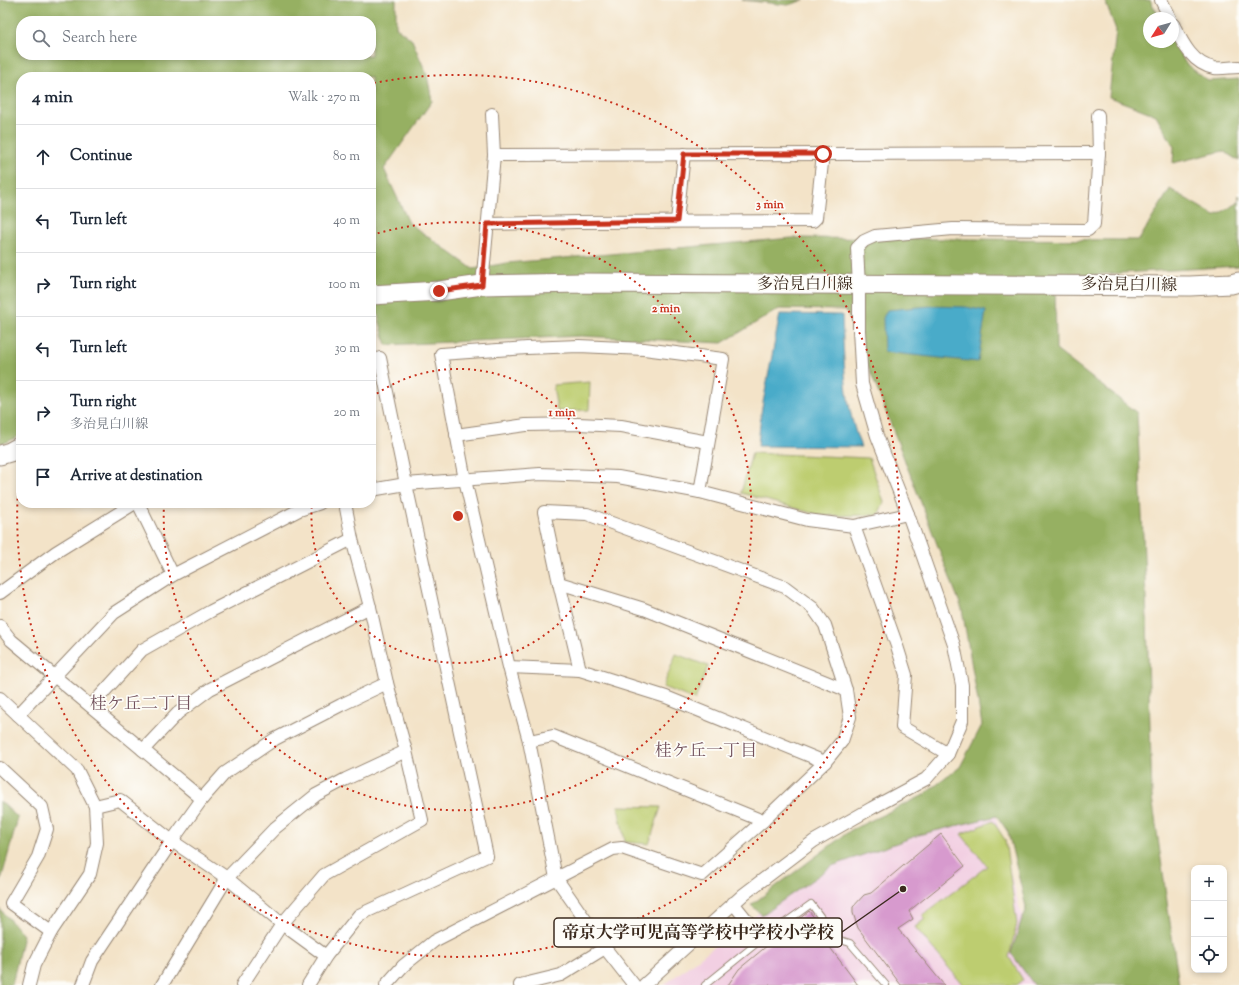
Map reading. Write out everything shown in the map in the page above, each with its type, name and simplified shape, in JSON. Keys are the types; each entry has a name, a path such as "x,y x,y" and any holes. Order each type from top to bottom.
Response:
{"main road":[{"name":"多治見白川線","path":"376,295 439,291 482,285 580,283 859,286 1190,286 1231,284 1239,282"},
{"path":"0,455 16,449"}],"street":[{"path":"1161,0 1167,12"},
{"path":"1179,36 1185,48 1200,62 1214,68 1239,67"},
{"path":"482,285 494,155 492,114"},
{"path":"644,985 744,894 814,841 926,779 948,754 962,721 962,685 954,645 908,514 877,436 862,384 857,248 874,236 953,229 1088,230 1094,224 1100,153 1098,115"},
{"path":"494,155 1100,153"},
{"path":"677,221 684,154"},
{"path":"487,224 677,221 813,221 816,218 823,154"},
{"path":"634,985 556,878 529,741 509,667 465,480 441,354 579,346 644,349 723,359 700,492"},
{"path":"308,985 326,956 359,915 487,856 380,358"},
{"path":"456,435 526,425 578,424 621,426 708,442"},
{"path":"376,489 406,484 540,474 618,477 700,492 807,520 854,526 908,514"},
{"path":"0,593 56,552 127,508"},
{"path":"140,508 174,575"},
{"path":"18,715 114,613 174,575 305,508"},
{"path":"242,985 282,924 324,876 422,820 406,750 352,539 346,508"},
{"path":"386,985 403,966 434,940 612,849 622,848 702,875 763,821 825,762 842,741 850,716 846,690 825,625 813,608 785,586 587,514 544,512 580,670"},
{"path":"854,526 906,675 902,727 948,754"},
{"path":"91,706 142,650 211,611 352,539"},
{"path":"559,583 644,609 846,690"},
{"path":"143,750 178,713 210,689 370,607"},
{"path":"0,626 11,640 202,799"},
{"path":"509,667 580,670 666,697 825,762"},
{"path":"83,985 92,961 172,841 202,799 225,772 275,739 388,683"},
{"path":"0,698 77,770 95,806 97,843 90,874 51,932 34,965 29,985"},
{"path":"529,741 553,736 763,821"},
{"path":"162,985 227,878 275,828 316,795 406,750"},
{"path":"0,768 42,807 47,829 38,857 11,903 51,932"},
{"path":"95,806 120,800 172,841 227,878 282,924 326,956"},
{"path":"733,903 762,939"},
{"path":"520,985 561,976 606,948"}],"lane":[{"path":"705,985 762,939 811,904 837,939 850,943 886,985"}],"shaded area":[{"path":"994,811 1040,985 664,985 741,926 843,852"}],"green space":[{"path":"0,0 396,0 396,27 412,40 427,75 432,101 384,169 409,223 473,269 507,263 792,238 1139,240 1170,189 1215,216 1238,203 1239,195 1239,266 1055,277 1056,350 1137,413 1147,618 1152,797 1179,985 1034,985 1011,953 1026,907 1008,832 997,816 922,834 832,866 762,915 751,905 851,830 922,796 960,767 982,725 962,609 846,310 779,309 722,343 581,336 386,345 376,308 376,72 16,72 16,438 7,442 0,443"},
{"path":"742,0 804,0 788,5"},
{"path":"1105,0 1150,0 1157,12 1143,12 1143,48 1177,48 1186,64 1208,81 1239,79 1239,161 1223,151 1173,163 1174,147 1156,115 1109,97 1116,30"},
{"path":"590,382 589,410 557,411 553,385"},
{"path":"752,453 869,458 884,502 878,515 822,516 741,493"},
{"path":"676,654 708,666 695,700 663,687"},
{"path":"0,801 18,818 0,884"},
{"path":"618,806 661,807 649,844 625,842"},
{"path":"993,821 1005,840 1017,924 1009,957 1023,980 1017,985 963,985 915,927 925,919 923,915 987,866 961,834"},
{"path":"0,909 23,935 12,985 0,985"}],"water":[{"path":"931,306 966,307 986,311 978,362 884,352 883,318 887,310"},
{"path":"780,314 842,315 844,365 848,399 855,431 861,447 758,446 761,413"}],"building":[{"path":"941,834 965,866 909,911 913,919 898,929 944,985 901,985 858,928 853,913 853,907 864,895 871,893"},
{"path":"809,911 830,938 826,942 858,985 728,985 739,969"}],"place":[{"name":"帝京大学可児高等学校中学校小学校","path":"903,889"}],"district":[{"name":"桂ケ丘二丁目","path":"141,705"},
{"name":"桂ケ丘一丁目","path":"706,752"}],"route":[{"path":"439,291 482,285 487,224 677,221 684,154 823,154"}]}
